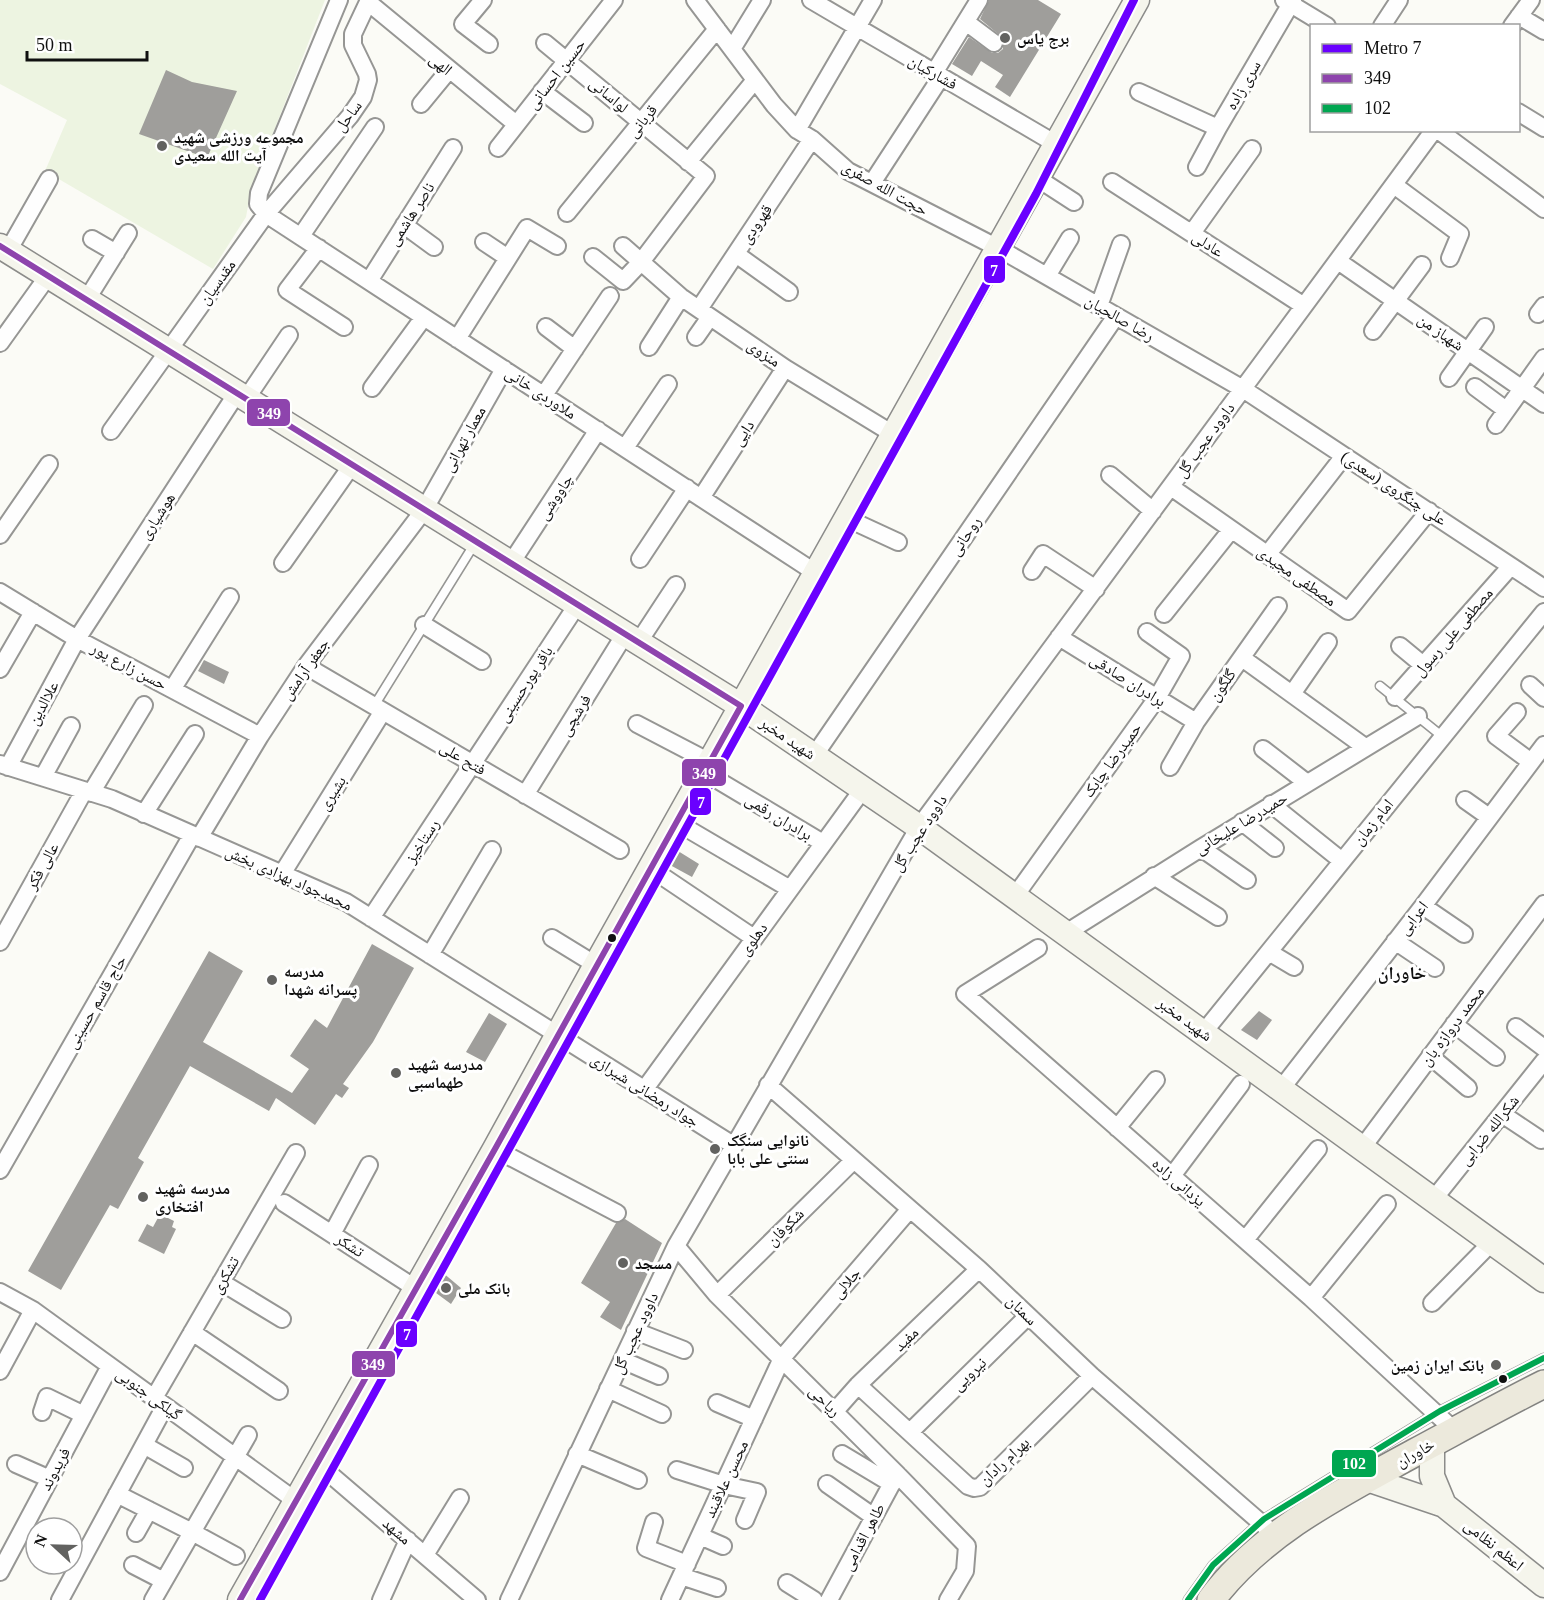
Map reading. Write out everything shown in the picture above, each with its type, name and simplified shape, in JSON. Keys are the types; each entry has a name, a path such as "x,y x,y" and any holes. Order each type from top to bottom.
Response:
{"main road":[{"path":"240,1600 495,1149 1137,0"},
{"name":"شهید مخبر","path":"4,248 741,706 920,827 1544,1280"},
{"name":"خاوران","path":"1211,1600 1268,1529 1367,1479 1441,1430 1544,1384"},
{"name":"اعظم نظامی","path":"1441,1430 1432,1476 1444,1504"},
{"name":"اعظم نظامی","path":"1367,1479 1444,1504 1544,1585"}],"street":[{"path":"266,214 258,204 259,193 339,0"},
{"path":"483,0 463,24 489,44"},
{"name":"حسین احسانی","path":"498,148 614,0"},
{"name":"حجت الله صفری","path":"695,0 755,80 797,130 812,139 848,171 998,248"},
{"path":"732,50 762,0"},
{"name":"فشارکیان","path":"811,0 1056,144"},
{"path":"797,130 873,0"},
{"path":"872,183 938,75 979,0"},
{"path":"1384,24 1399,0"},
{"name":"ساحل","path":"266,214 350,116 363,97 368,80 353,45 353,34 368,1"},
{"name":"الهی","path":"368,1 516,124"},
{"path":"1289,1 1324,24"},
{"name":"سری زاده","path":"1197,167 1289,1"},
{"path":"1521,9 1544,31"},
{"path":"966,22 994,43"},
{"name":"قربانی","path":"567,213 717,29"},
{"name":"لواسانی","path":"545,43 706,176 641,262"},
{"path":"421,104 449,70"},
{"path":"688,162 755,80"},
{"path":"542,91 584,123"},
{"path":"1139,92 1218,128"},
{"path":"1520,113 1544,128"},
{"path":"301,236 375,127"},
{"name":"داوود عجب گل","path":"509,1600 676,1246 920,827 1434,132"},
{"path":"1439,132 1544,208"},
{"name":"قهرودی","path":"696,337 704,313 736,254 812,139"},
{"name":"ناصر هاشمی","path":"369,281 453,148"},
{"path":"1192,233 1252,149"},
{"path":"1037,178 1074,202"},
{"path":"4,248 49,179"},
{"name":"عادلی","path":"1112,182 1304,306"},
{"path":"1394,185 1460,234 1450,258"},
{"name":"ملاوردی خانی","path":"266,214 816,573"},
{"name":"مقدسیان","path":"111,431 266,214"},
{"path":"404,225 434,247"},
{"path":"457,339 527,228 557,246"},
{"path":"87,299 128,233"},
{"path":"1047,276 1070,238"},
{"path":"92,239 116,253"},
{"path":"484,242 508,258"},
{"path":"1099,306 1121,243"},
{"name":"منزوی","path":"623,246 681,297 785,368 893,434"},
{"path":"319,248 287,290 344,327"},
{"name":"رضا صالحیان","path":"998,248 1243,389"},
{"path":"736,254 789,292"},
{"path":"593,257 623,281 641,262"},
{"name":"شهباز من","path":"1338,261 1544,404"},
{"path":"1373,331 1422,265"},
{"path":"0,343 48,276"},
{"path":"544,395 610,296"},
{"path":"649,347 681,297"},
{"name":"روحانی","path":"814,756 1116,316"},
{"path":"372,388 424,317"},
{"path":"546,327 575,349"},
{"path":"1449,378 1485,327"},
{"name":"هوشیاری","path":"77,639 242,396 289,335"},
{"path":"1496,425 1544,358"},
{"name":"دایی","path":"640,559 694,493 785,368"},
{"name":"معمار تهرانی","path":"424,510 504,369"},
{"path":"626,448 668,384"},
{"path":"1475,387 1506,410"},
{"name":"علی چنگروی (سعدی)","path":"1243,389 1510,566 1542,581"},
{"name":"چاووشی","path":"511,563 598,430"},
{"path":"1268,555 1344,456"},
{"path":"0,535 50,464"},
{"path":"283,563 352,465"},
{"path":"1110,475 1153,511"},
{"name":"مصطفی مجیدی","path":"1171,487 1348,611 1429,511"},
{"name":"جعفر آرامش","path":"196,836 306,666 424,510"},
{"path":"846,518 898,542"},
{"path":"1164,614 1231,530"},
{"path":"1032,571 1043,554 1096,589"},
{"name":"مصطفی علی رسول","path":"1395,697 1510,566"},
{"name":"فرشچی","path":"525,795 632,638 676,585"},
{"name":"حسن زارع پور","path":"0,592 77,639 260,736"},
{"path":"172,688 230,597"},
{"name":"باقر پورحسینی","path":"472,764 577,605"},
{"name":"گلگون","path":"1170,767 1196,722 1278,606"},
{"path":"0,669 33,612"},
{"name":"امام زمان","path":"1203,1033 1544,612"},
{"path":"424,625 482,661"},
{"name":"حمیدرضا چابک","path":"1015,896 1157,698 1181,656 1147,632"},
{"name":"برادران صادقی","path":"1059,637 1196,722"},
{"name":"علاالدین","path":"4,766 77,639"},
{"path":"1292,694 1328,642"},
{"path":"1400,646 1423,665"},
{"path":"1242,658 1365,747"},
{"name":"فتح علی","path":"306,666 620,850"},
{"path":"1530,685 1544,698"},
{"name":"عالی فکر","path":"0,942 87,792 144,705"},
{"name":"بشیری","path":"282,874 378,709"},
{"path":"1516,712 1496,736 1531,762"},
{"name":"حمیدرضا علیخانی","path":"1066,933 1154,876 1418,716"},
{"name":"برادران رقمی","path":"637,724 823,843"},
{"path":"43,777 71,726"},
{"path":"144,814 195,734"},
{"name":"اعرابی","path":"1281,1089 1544,745"},
{"path":"1263,749 1307,783"},
{"name":"رستاخیز","path":"371,918 472,764"},
{"name":"محمدجواد بهزادی بخش","path":"4,766 87,792 144,814 346,902 557,1035"},
{"name":"دهلوی","path":"644,1090 863,789"},
{"path":"1465,800 1489,816"},
{"path":"1271,804 1342,861"},
{"path":"676,822 789,889"},
{"path":"1242,822 1275,848"},
{"name":"حاج قاسم حسینی","path":"0,1170 196,836"},
{"path":"1201,848 1247,880"},
{"path":"430,955 492,850"},
{"path":"650,868 754,938"},
{"path":"1154,876 1218,917"},
{"name":"محمد دروازه بان","path":"1362,1148 1544,904"},
{"path":"1423,906 1464,934"},
{"path":"552,938 596,965"},
{"path":"1395,941 1435,968"},
{"name":"یزدانی زاده","path":"1038,948 965,994 1311,1298 1441,1430"},
{"path":"1269,952 1294,967"},
{"path":"1454,1024 1496,1057"},
{"path":"1516,1027 1544,1048"},
{"name":"جواد رمضانی شیرازی","path":"557,1035 733,1145"},
{"path":"1430,1056 1468,1088"},
{"name":"شکرالله ضرابی","path":"1433,1200 1544,1061"},
{"path":"1117,1128 1156,1080"},
{"path":"1172,1176 1241,1084"},
{"name":"سمنان","path":"768,1085 979,1269 1092,1376 1268,1529"},
{"path":"1502,1114 1541,1140"},
{"path":"495,1149 617,1213"},
{"path":"1245,1240 1318,1149"},
{"name":"تشکری","path":"60,1600 144,1445 160,1402 192,1332 296,1153"},
{"name":"شکوفان","path":"717,1295 854,1160"},
{"path":"332,1234 369,1165"},
{"name":"تشکر","path":"284,1203 415,1288"},
{"path":"1311,1298 1387,1204"},
{"name":"جلالی","path":"782,1358 910,1209"},
{"path":"1432,1303 1492,1242"},
{"name":"ریاحی","path":"676,1246 717,1295 835,1411 895,1479 967,1546 965,1571 948,1600"},
{"name":"مفید","path":"835,1411 858,1385 979,1269"},
{"path":"221,1282 282,1319"},
{"name":"گیلکی جنوبی","path":"0,1292 33,1310 296,1501"},
{"path":"0,1371 33,1310"},
{"name":"نیرویی","path":"910,1432 1028,1316"},
{"path":"635,1331 684,1350"},
{"path":"192,1332 279,1391"},
{"name":"محسن علاقبند","path":"670,1600 782,1358"},
{"path":"622,1360 658,1376"},
{"name":"فریدوند","path":"0,1572 5,1550 50,1479 110,1366"},
{"name":"بهرام رادان","path":"858,1385 968,1486 974,1488 980,1487 1092,1376"},
{"path":"608,1389 662,1414"},
{"path":"42,1412 47,1397 84,1415"},
{"path":"717,1403 754,1419"},
{"path":"153,1600 248,1435"},
{"path":"144,1445 184,1468"},
{"path":"578,1454 638,1480"},
{"path":"842,1454 895,1479"},
{"name":"مشهد","path":"317,1463 477,1600"},
{"path":"16,1464 50,1479"},
{"path":"677,1470 724,1485 757,1492 745,1520"},
{"name":"طاهر اقدامی","path":"829,1600 895,1479"},
{"path":"826,1484 874,1517"},
{"path":"117,1494 236,1556"},
{"path":"425,1555 460,1498"},
{"path":"136,1533 149,1510"},
{"path":"654,1522 646,1548 717,1588"},
{"path":"700,1536 723,1546"},
{"path":"381,1600 408,1540"},
{"path":"133,1565 164,1581"},
{"path":"787,1583 814,1600"}],"lane":[{"path":"378,709 424,625 476,542"},
{"path":"1380,686 1443,737"},
{"path":"1188,1600 1213,1565 1268,1529 1441,1430 1544,1358"}],"green space":[{"name":"مجموعه ورزشی شهید آیت‌ الله سعیدی","path":"0,0 325,0 251,190 246,217 213,269 45,171 67,120 0,84"}],"building":[{"name":"برج یاس","path":"989,0 1038,0 1061,14 1010,97 995,87 1003,75 981,61 972,76 952,64 969,37 992,53 998,53 1003,49 1003,38 980,19"},
{"path":"166,70 192,82 237,91 207,158 139,134"},
{"path":"204,660 229,672 224,684 198,671"},
{"path":"678,851 699,864 692,877 670,865"},
{"path":"372,944 414,968 373,1042 343,1084 349,1088 342,1098 336,1094 315,1125 276,1098 269,1111 190,1066 138,1158 144,1162 118,1209 110,1205 61,1290 28,1271 209,951 243,971 203,1042 292,1093 309,1069 290,1056 315,1019 327,1028"},
{"path":"1259,1011 1272,1020 1257,1040 1241,1030"},
{"path":"489,1013 507,1024 485,1062 466,1052"},
{"path":"160,1214 174,1221 172,1227 176,1229 164,1254 138,1241 147,1224 153,1227"},
{"name":"مسجد","path":"625,1219 662,1243 621,1330 600,1317 610,1302 581,1283 616,1223"},
{"name":"بانک ملی","path":"442,1272 461,1288 451,1304 432,1290"}],"metro line":[{"name":"7","path":"260,1600 1036,194 1134,0"}],"transit line":[{"name":"349","path":"0,246 741,706 495,1149 240,1600"},
{"name":"102","path":"1188,1600 1213,1565 1264,1519 1440,1411 1544,1358"}],"place":[{"name":"برج یاس","path":"1005,38"},
{"name":"مجموعه ورزشی شهید آیت‌ الله سعیدی","path":"162,146"},
{"name":"مدرسه پسرانه شهدا","path":"272,980"},
{"name":"مدرسه شهید طهماسبی","path":"396,1073"},
{"name":"نانوایی سنگک سنتی علی بابا","path":"715,1149"},
{"name":"مدرسه شهید افتخاری","path":"143,1197"},
{"name":"مسجد","path":"623,1263"},
{"name":"بانک ملی","path":"446,1288"},
{"name":"بانک ایران زمین","path":"1496,1365"}],"district":[{"name":"خاوران","path":"1402,973"}]}
